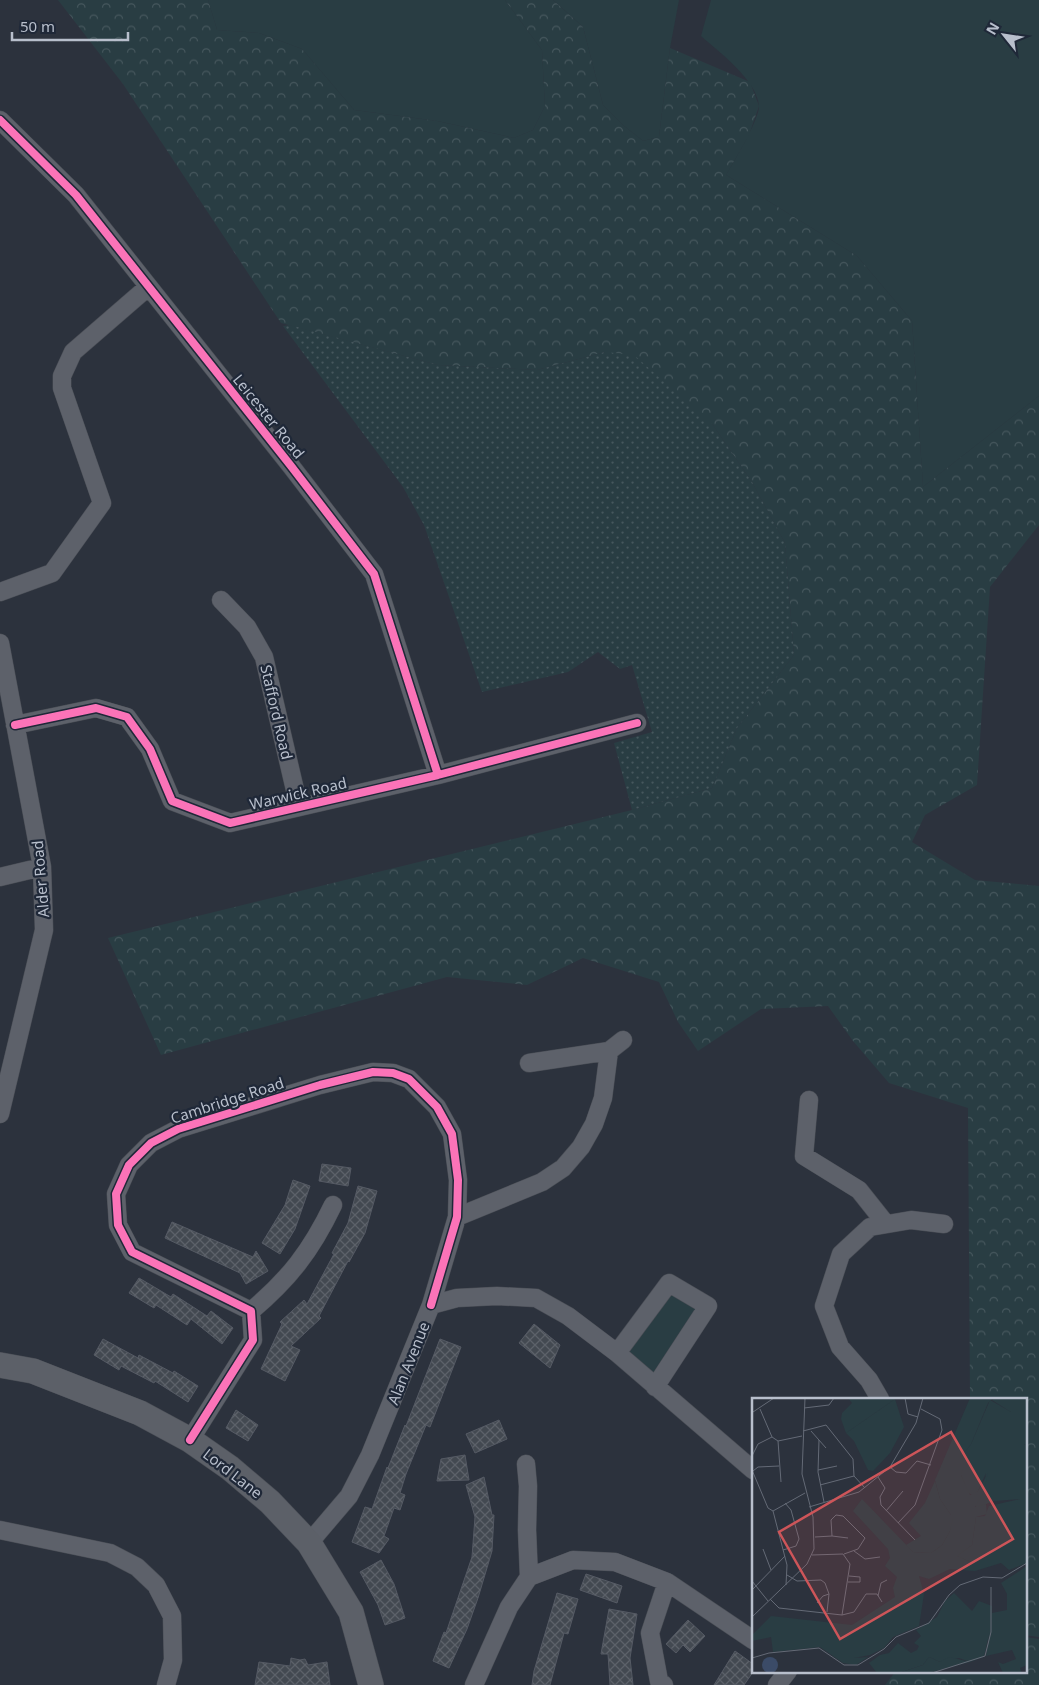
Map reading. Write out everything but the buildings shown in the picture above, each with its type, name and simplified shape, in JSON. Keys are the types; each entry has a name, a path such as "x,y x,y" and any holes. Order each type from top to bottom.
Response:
{"street":[{"name":"Leicester Road","path":"0,120 76,195 291,466 374,574 438,775"},
{"path":"0,592 52,573 102,503 62,388 62,376 73,352 148,287"},
{"name":"Stafford Road","path":"221,600 247,627 264,657 299,807"},
{"name":"Alder Road","path":"0,643 42,867 44,930 0,1114"},
{"name":"Warwick Road","path":"15,725 96,708 126,718 150,749 172,801 230,823 438,775 637,722"},
{"path":"0,878 42,867"},
{"path":"529,1062 609,1052 622,1040"},
{"path":"457,1217 542,1182 563,1168 581,1147 594,1124 603,1098 609,1052"},
{"name":"Cambridge Road","path":"251,1311 132,1252 118,1225 116,1194 129,1165 151,1144 178,1129 320,1085 373,1072 393,1073 409,1079 437,1107 452,1134 458,1180 457,1217 431,1306"},
{"path":"809,1100 804,1156 859,1190 886,1224"},
{"path":"190,1440 253,1340 251,1311 271,1294 296,1267 319,1234 333,1206"},
{"path":"879,1398 869,1380 840,1348 824,1306 841,1254 870,1227 912,1220 944,1224"},
{"path":"617,1353 669,1283 708,1306 655,1387"},
{"name":"Alan Avenue","path":"309,1544 349,1496 370,1455 431,1306 457,1298 497,1296 536,1298 568,1316 617,1353 752,1469"},
{"name":"Lord Lane","path":"0,1365 33,1371 140,1413 190,1440 230,1468 270,1502 309,1544 351,1612 371,1685"},
{"path":"526,1464 529,1577"},
{"path":"0,1530 110,1552 138,1567 156,1585 172,1616 173,1660 166,1685"},
{"path":"474,1685 509,1607 529,1577 573,1560 615,1562 667,1582 752,1639"},
{"path":"664,1685 659,1681 650,1634 667,1582"}],"green space":[{"path":"58,0 208,0 217,30 259,33 302,49 354,110 437,121 514,138 533,130 545,106 542,50 505,0 553,0 583,27 603,105 624,126 643,141 659,137 670,48 750,82 759,106 749,135 726,175 857,256 912,321 923,487 1039,396 1039,525 990,587 977,785 925,815 912,842 975,880 1039,886 1039,1637 1026,1635 1026,1398 970,1398 968,1108 889,1083 853,1041 828,1006 761,1009 698,1051 678,1022 659,982 583,958 527,985 447,977 161,1055 108,938 632,810 712,788 737,728 794,655 785,543 752,482 713,425 605,352 537,370 438,365 281,323 123,84"},
{"path":"208,0 505,0 542,50 545,106 533,130 514,138 437,121 354,110 302,49 259,33 217,30"},
{"path":"553,0 679,0 670,48 659,137 643,141 624,126 603,105 583,27"},
{"path":"711,0 1039,0 1039,396 923,487 912,321 857,256 726,175 751,130 759,106 757,96 745,77 727,58 701,36"},
{"path":"290,325 438,365 537,370 605,352 634,355 713,425 752,482 785,543 794,655 737,728 712,788 632,810 614,743 652,732 632,665 620,669 598,652 568,672 482,692 424,525 403,487 283,326"},
{"path":"671,1291 699,1304 696,1316 654,1382 623,1354"},
{"path":"1026,1637 1039,1639 1039,1685 885,1685 895,1672 1026,1672"}],"cycle path":[{"path":"0,120 76,195 291,466 374,574 438,775"},
{"path":"15,725 96,708 127,717 150,749 172,801 230,823 438,775 637,723"},
{"path":"190,1440 253,1340 251,1311 132,1252 118,1225 116,1194 129,1165 151,1143 178,1129 320,1085 373,1072 393,1073 409,1079 437,1107 452,1134 458,1180 457,1217 431,1305"}]}
